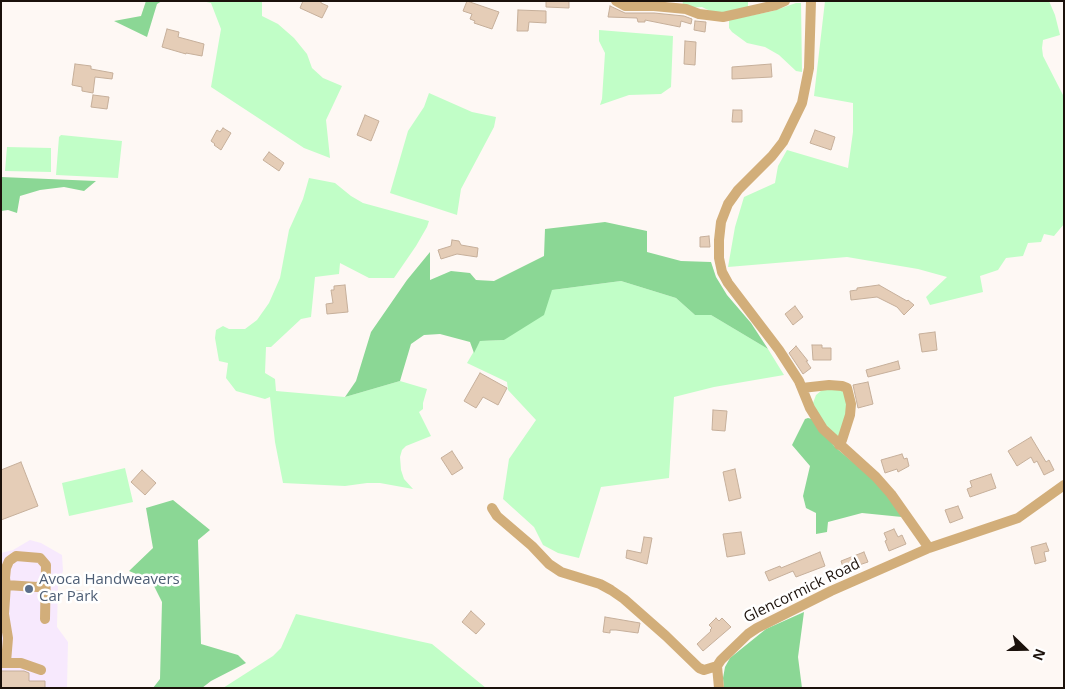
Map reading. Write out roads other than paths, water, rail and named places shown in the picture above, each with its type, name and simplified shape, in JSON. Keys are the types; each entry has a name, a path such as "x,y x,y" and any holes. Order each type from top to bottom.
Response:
{"street":[{"path":"616,1 625,6 686,9 699,14 723,17 761,9 785,1"},
{"path":"810,1 810,68 802,104 783,142 772,156 738,190 728,204 721,222 719,240 722,272 728,283 779,350 802,388 810,408 823,429 876,477 934,547"},
{"path":"802,388 829,385 847,388 851,404 850,415 839,444"},
{"name":"Glencormick Road","path":"717,666 732,649 757,628 831,591 934,547 1018,518 1064,485"},
{"path":"492,508 497,516 532,546 548,564 561,572 600,584 618,594 699,668 704,670 717,666 720,688"},
{"path":"41,670 21,663 4,663 8,638 3,613 4,580 9,561 16,556 40,558 46,565 45,619"},
{"path":"4,580 31,586 46,585"}],"place":[{"name":"Avoca Handweavers Car Park","path":"29,589"}]}
